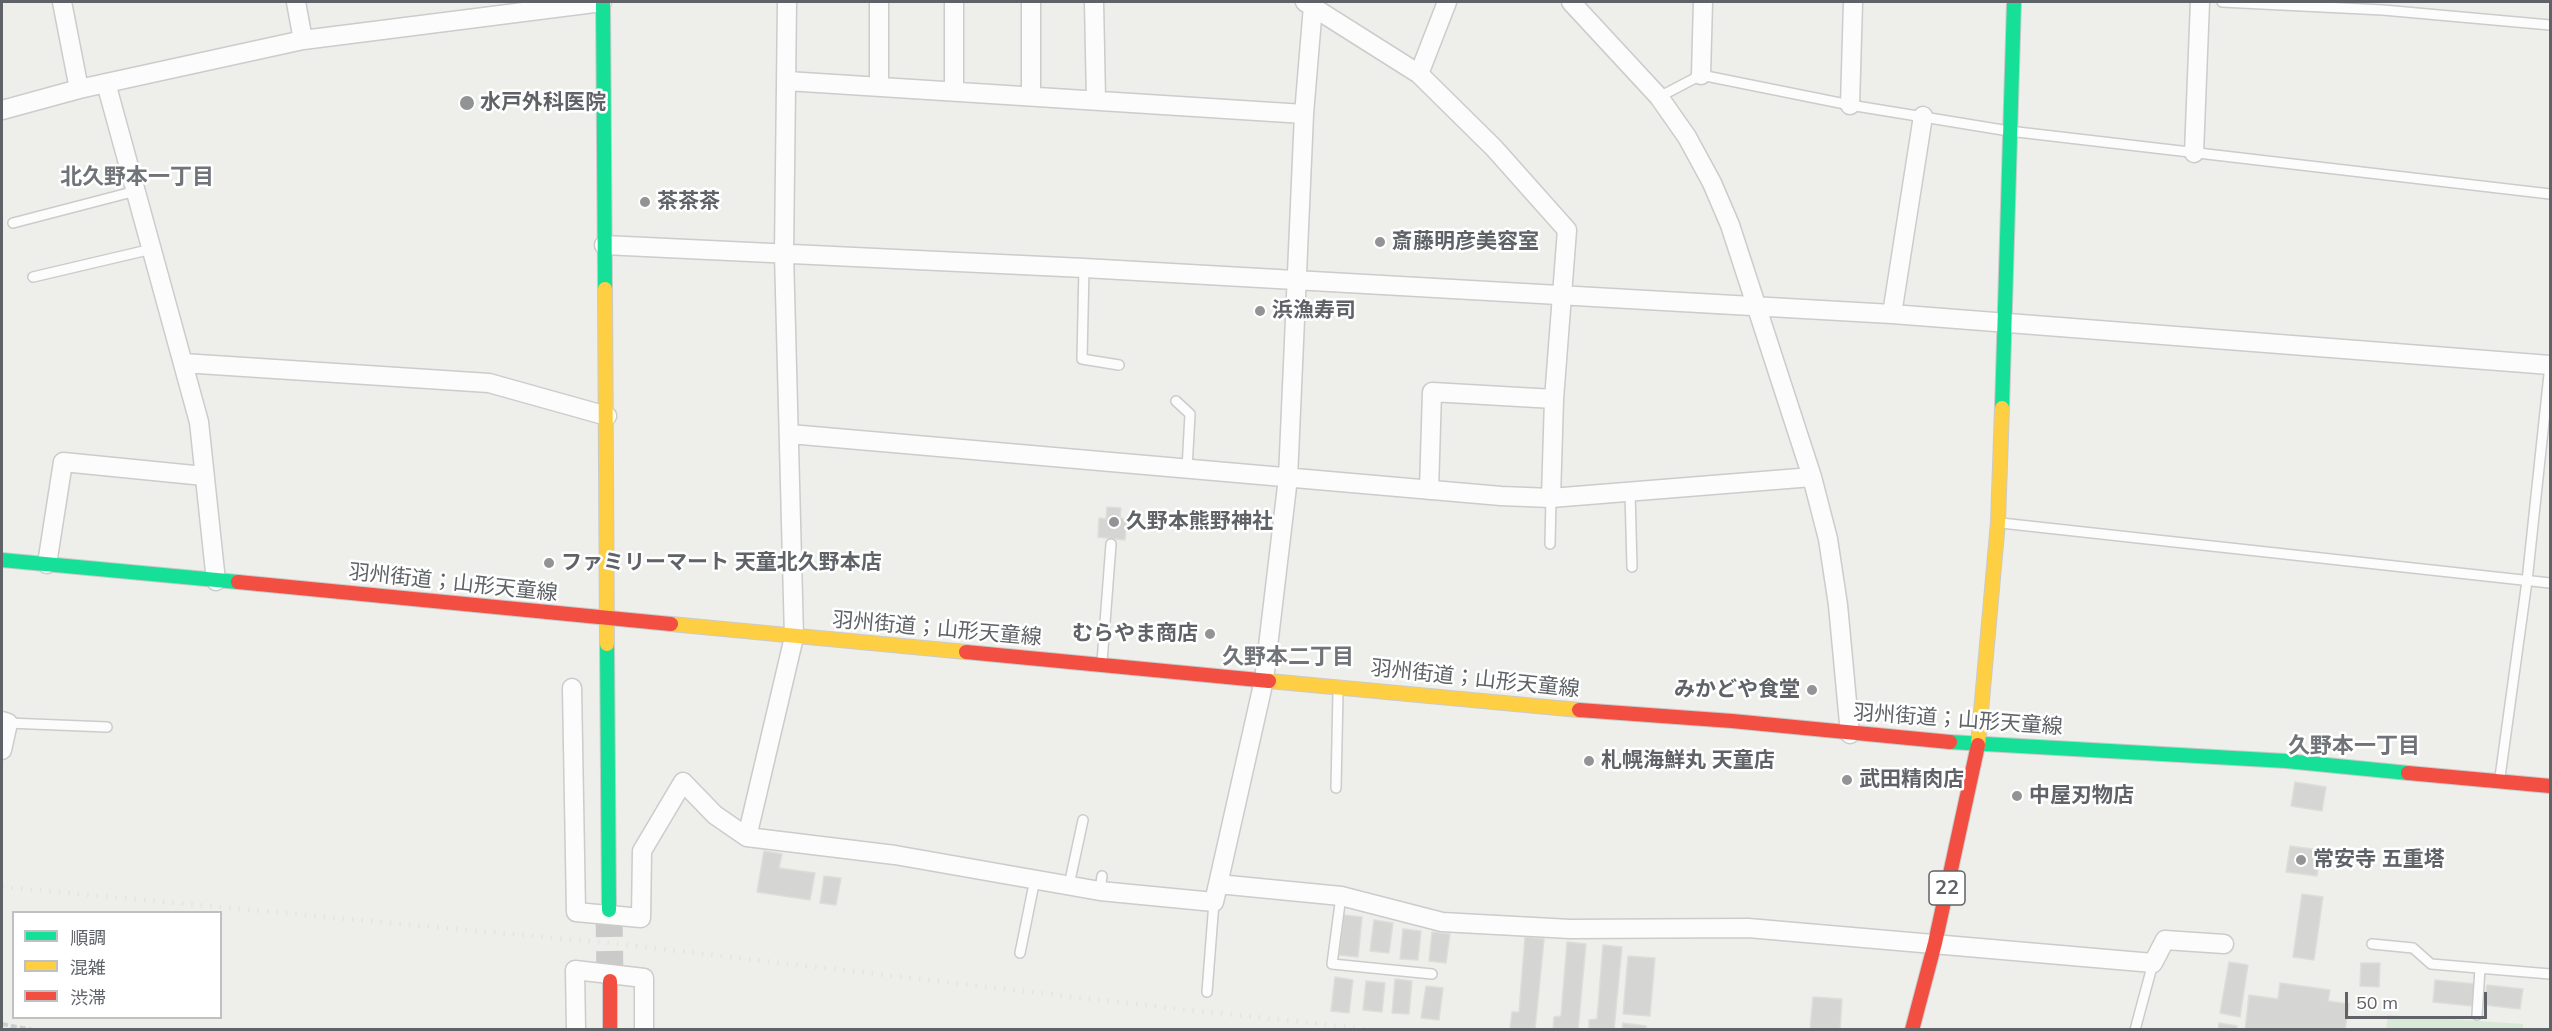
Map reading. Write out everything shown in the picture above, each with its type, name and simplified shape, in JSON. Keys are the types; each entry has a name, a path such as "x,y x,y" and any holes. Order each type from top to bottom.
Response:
{"main road":[{"path":"603,2 609,910"},
{"path":"1978,745 1998,522 2005,322 2008,131 2014,2"},
{"name":"羽州街道；山形天童線","path":"2,561 794,637 1850,734 1978,745 2286,761 2550,786"},
{"name":"22","path":"1912,1029 1935,943 1978,745"},
{"path":"610,981 610,1029"}],"street":[{"path":"62,2 79,89"},
{"path":"296,2 303,40"},
{"path":"2,110 79,89 303,40 603,2"},
{"path":"747,837 794,637 784,253 787,2"},
{"path":"879,2 879,86"},
{"path":"954,2 954,91"},
{"path":"1031,2 1031,96"},
{"path":"1094,2 1096,100"},
{"path":"1419,74 1447,2"},
{"path":"1571,2 1659,97 1687,137 1712,183 1730,225 1812,477 1828,538 1838,605 1850,734"},
{"path":"1701,75 1703,2"},
{"path":"1850,105 1853,2"},
{"path":"2194,153 2199,2"},
{"path":"572,688 576,912 641,918 642,850 683,782 716,815 747,837 895,855 1069,885 1101,883 1214,902 1264,680 1288,478 1309,4 1419,74 1494,148 1567,230 1554,399 1551,498"},
{"path":"787,81 1304,114"},
{"path":"106,83 199,422 216,581"},
{"path":"1892,314 1923,116"},
{"path":"604,245 1084,268 1892,314 2550,365"},
{"path":"183,363 489,383 607,416"},
{"path":"1429,490 1432,392 1554,399"},
{"path":"790,434 1429,490 1551,498 1812,477"},
{"path":"47,564 63,462 204,476"},
{"path":"2,750 5,722"},
{"path":"1218,884 1341,896 1442,922 1570,929 1748,928 2153,963 2165,940 2224,944"},
{"path":"576,1029 575,970 644,978 644,1029"}],"lane":[{"path":"2222,2 2383,10 2550,25"},
{"path":"1659,97 1701,75 1850,105 2008,131 2550,194"},
{"path":"13,223 136,191"},
{"path":"33,277 152,249"},
{"path":"1084,268 1082,359 1119,365"},
{"path":"2499,782 2527,581 2550,365"},
{"path":"1176,401 1190,414 1187,469"},
{"path":"1630,492 1632,567"},
{"path":"1550,544 1551,498"},
{"path":"1998,522 2550,584"},
{"path":"1102,664 1111,544"},
{"path":"1336,788 1338,687"},
{"path":"5,722 107,728"},
{"path":"1069,885 1083,820"},
{"path":"1020,953 1035,879"},
{"path":"1341,896 1332,964 1432,974"},
{"path":"1207,992 1214,902"},
{"path":"2372,944 2414,948 2431,964 2550,974"},
{"path":"2135,1029 2153,963"},
{"path":"2476,1015 2480,968"}],"path":[{"path":"2,1024 33,1029"}],"green space":[{"path":"2388,1015 2523,1024 2523,1029 2386,1029"}],"building":[{"path":"1107,507 1121,508 1120,518 1127,519 1125,540 1098,537 1099,518 1106,519"},
{"path":"2295,782 2326,787 2322,811 2291,806"},
{"path":"2290,846 2320,850 2317,876 2286,872"},
{"path":"764,851 782,854 779,868 815,873 810,900 757,892"},
{"path":"824,876 841,878 836,905 820,903"},
{"path":"2302,894 2323,897 2314,960 2293,957"},
{"path":"1344,915 1362,917 1358,957 1339,955"},
{"path":"1374,920 1393,923 1389,953 1370,951"},
{"path":"1403,929 1421,931 1418,960 1400,959"},
{"path":"1432,932 1450,934 1446,963 1429,961"},
{"path":"1525,937 1544,939 1535,1030 1510,1029 1512,1012 1519,1012"},
{"path":"1567,942 1586,944 1578,1030 1553,1030 1554,1017 1561,1016"},
{"path":"1603,945 1622,947 1614,1030 1589,1030 1589,1020 1597,1019"},
{"path":"1628,956 1655,958 1650,1016 1623,1014"},
{"path":"2229,962 2248,965 2240,1017 2220,1013"},
{"path":"2361,963 2380,963 2379,987 2360,986"},
{"path":"1335,977 1353,980 1349,1013 1331,1011"},
{"path":"1395,979 1412,981 1409,1014 1392,1013"},
{"path":"2435,980 2475,984 2472,1006 2433,1002"},
{"path":"1366,981 1385,983 1382,1012 1363,1010"},
{"path":"2280,983 2330,990 2328,1001 2349,1004 2345,1030 2245,1030 2249,995 2278,999"},
{"path":"2487,985 2523,989 2520,1009 2484,1005"},
{"path":"1426,986 1443,988 1439,1020 1421,1018"},
{"path":"1813,997 1842,999 1840,1030 1810,1030"},
{"path":"1623,1023 1646,1026 1646,1030 1622,1030"},
{"path":"2219,1023 2237,1026 2236,1030 2218,1030"}],"tunnel":[{"path":"609,910 610,981"}],"railway":[{"path":"2,887 609,943 1377,1030"}],"traffic: fast":[{"path":"603,2 605,289"},
{"path":"2002,408 2014,2"},
{"path":"2,560 238,582"},
{"path":"607,644 609,910"},
{"path":"1950,742 2286,761 2408,773"}],"traffic: slow":[{"path":"605,289 607,644"},
{"path":"1978,745 1998,522 2002,408"},
{"path":"671,624 966,652"},
{"path":"1269,681 1579,710"}],"traffic: jam":[{"path":"238,582 671,624"},
{"path":"966,652 1269,681"},
{"path":"1579,710 1732,721 1950,742"},
{"path":"1912,1030 1935,943 1978,745"},
{"path":"2408,773 2550,786"},
{"path":"610,981 610,1030"}],"place":[{"name":"水戸外科医院","path":"467,103"},
{"name":"茶茶茶","path":"645,202"},
{"name":"斎藤明彦美容室","path":"1380,242"},
{"name":"浜漁寿司","path":"1260,311"},
{"name":"久野本熊野神社","path":"1114,522"},
{"name":"ファミリーマート 天童北久野本店","path":"549,563"},
{"name":"むらやま商店","path":"1210,634"},
{"name":"みかどや食堂","path":"1812,690"},
{"name":"札幌海鮮丸 天童店","path":"1589,761"},
{"name":"武田精肉店","path":"1847,780"},
{"name":"中屋刃物店","path":"2017,796"},
{"name":"常安寺 五重塔","path":"2301,860"}],"district":[{"name":"北久野本一丁目","path":"137,177"},
{"name":"久野本二丁目","path":"1288,657"},
{"name":"久野本一丁目","path":"2354,746"}]}
